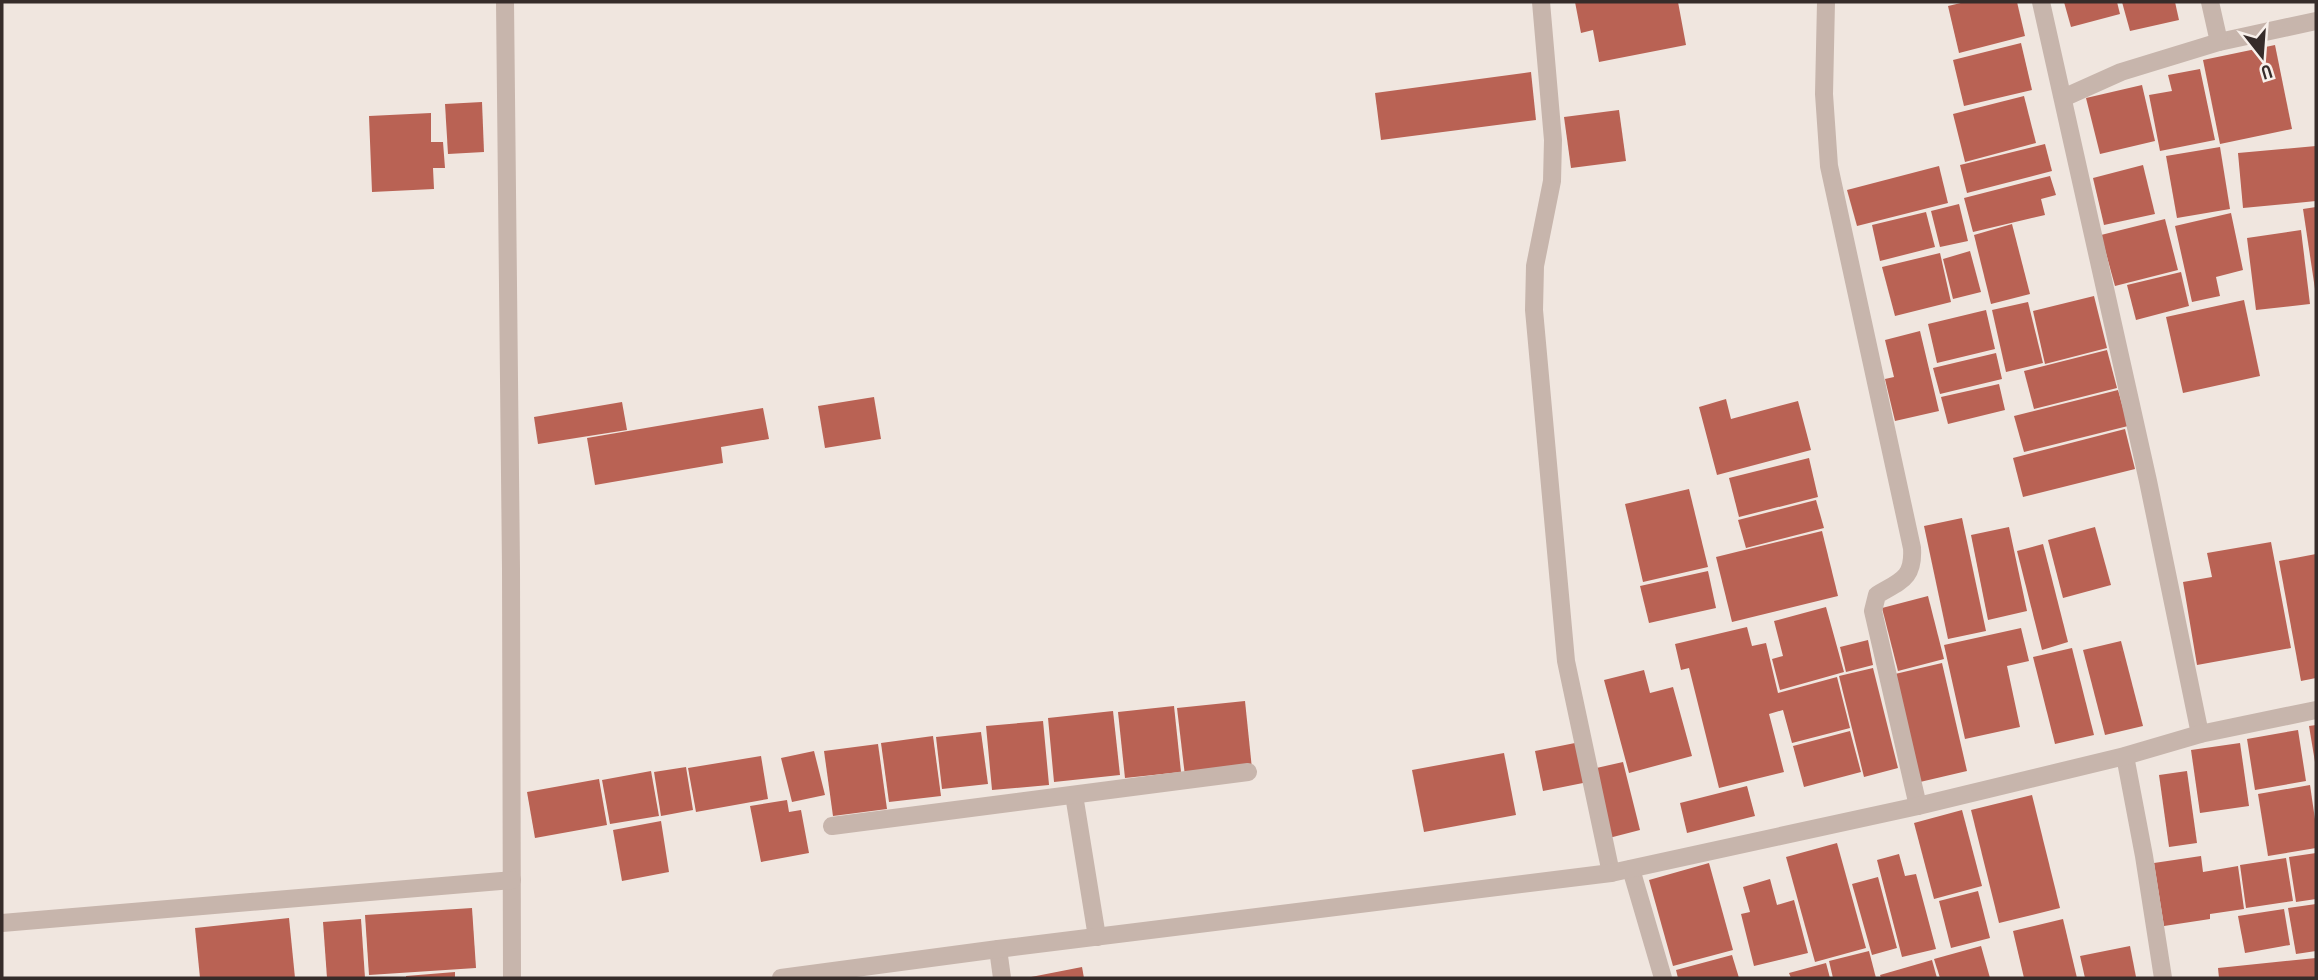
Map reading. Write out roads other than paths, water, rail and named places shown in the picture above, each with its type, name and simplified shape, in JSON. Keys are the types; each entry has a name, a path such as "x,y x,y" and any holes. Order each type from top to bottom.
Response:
{"street":[{"path":"505,2 512,978"},
{"path":"1542,2 1553,140 1552,181 1535,266 1534,310 1566,660 1611,873"},
{"path":"1826,2 1824,94 1829,166 1912,548 1913,561 1907,576 1877,595 1873,611 1918,806"},
{"path":"2041,2 2148,481 2200,734"},
{"path":"2210,2 2219,42"},
{"path":"2063,98 2121,72 2219,42 2316,21"},
{"path":"781,978 1611,873 1918,806 2125,756 2200,734 2316,710"},
{"path":"2125,756 2163,978"},
{"path":"832,826 1248,772"},
{"path":"1074,795 1097,937"},
{"path":"1631,869 1663,978"},
{"path":"2,922 68,919 512,880"},
{"path":"998,949 1002,978"}]}
